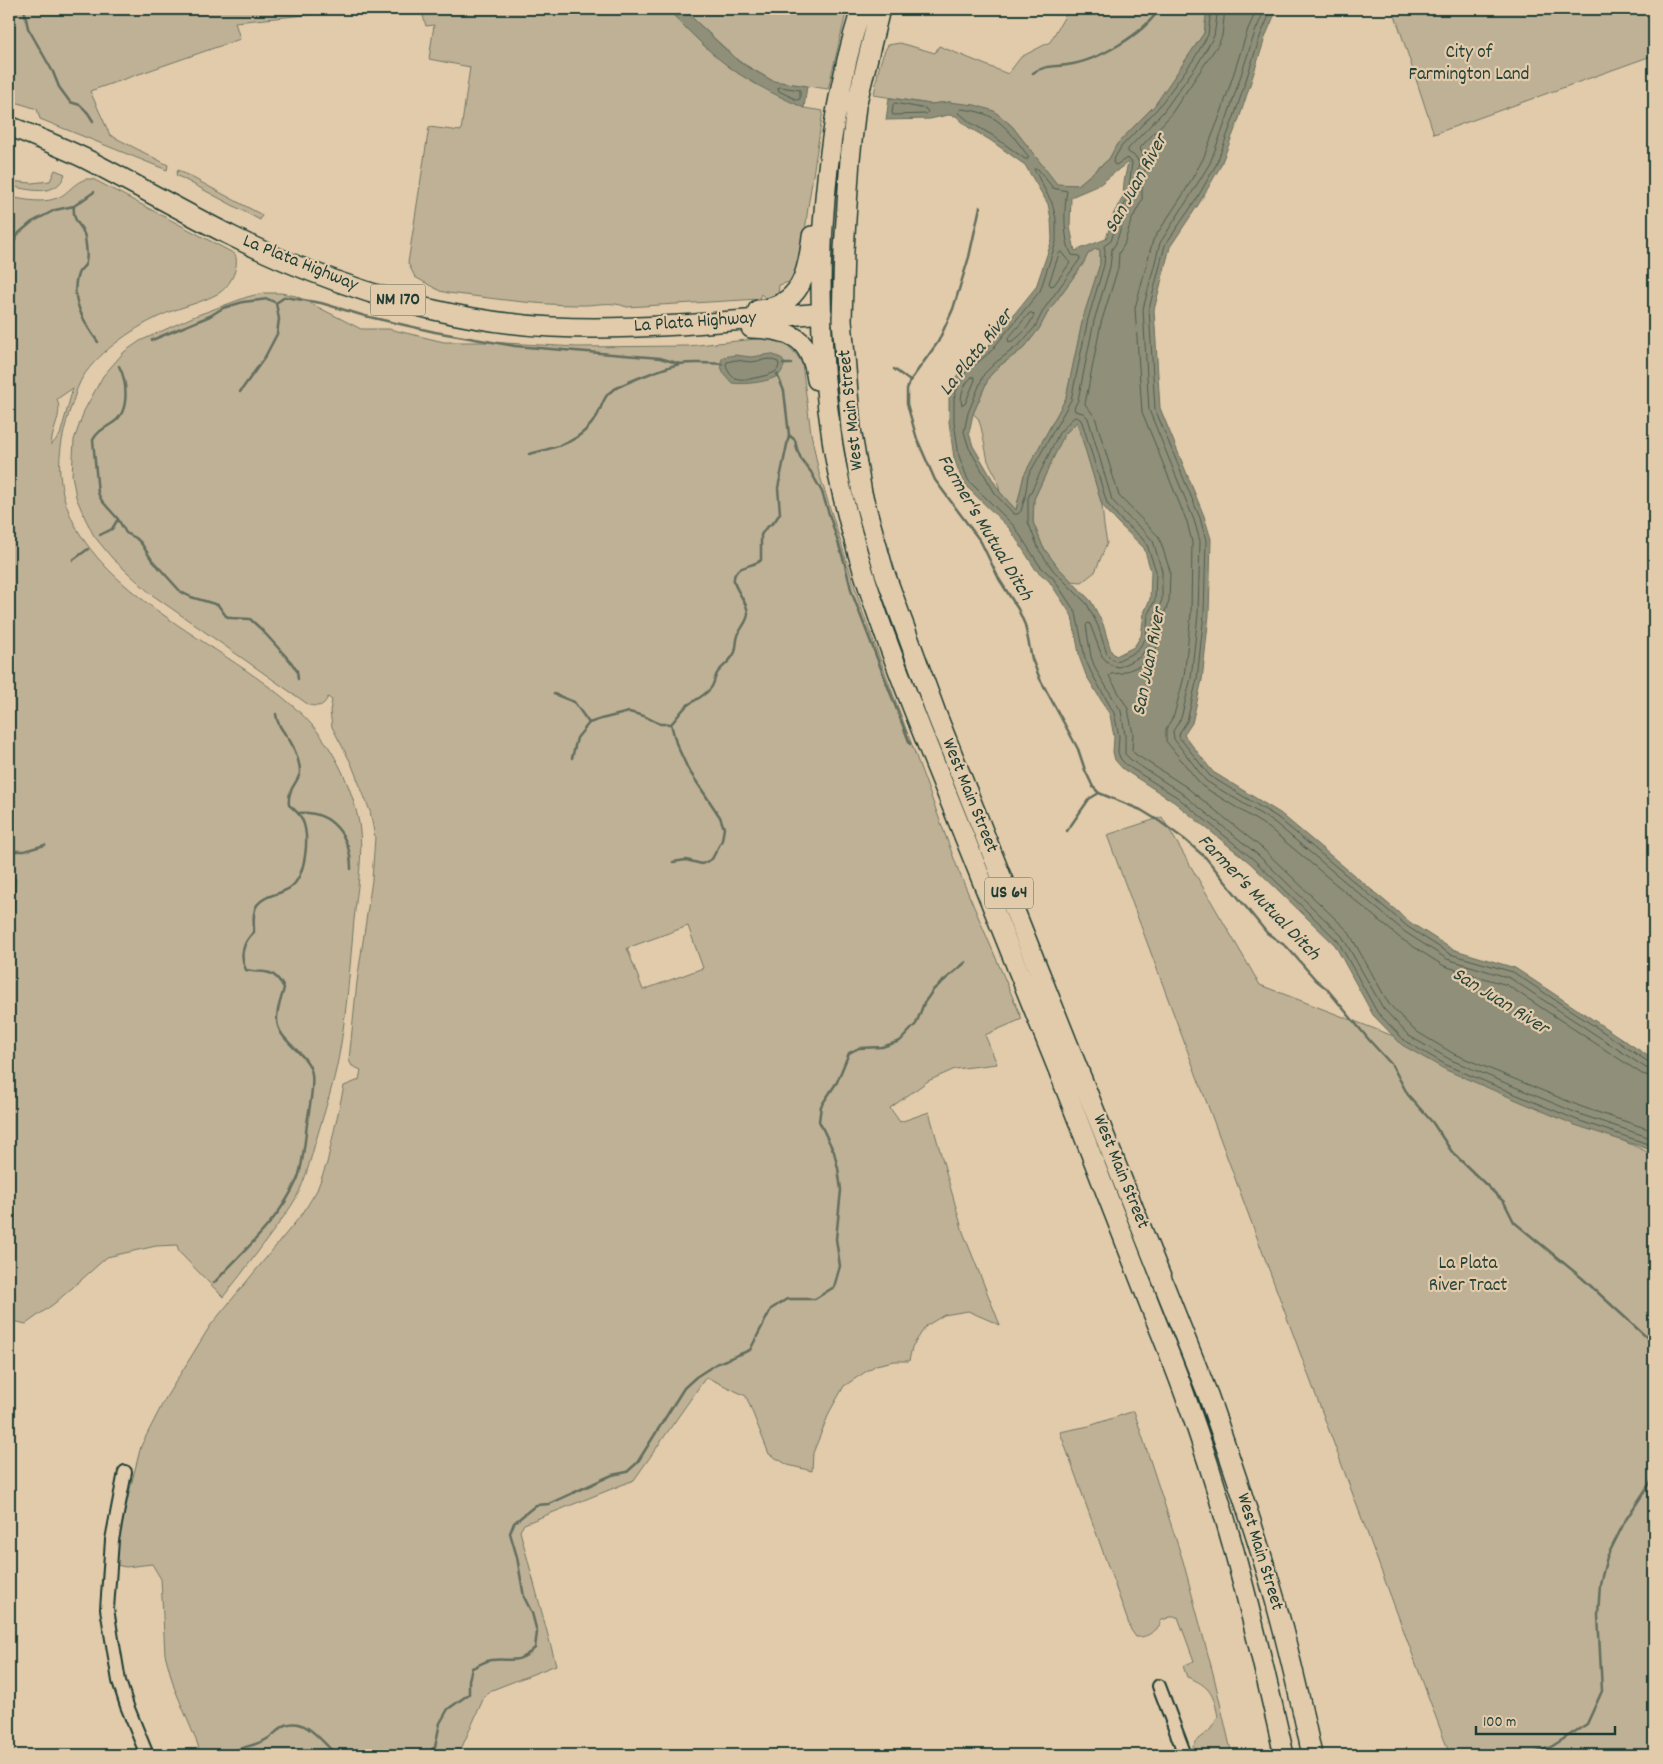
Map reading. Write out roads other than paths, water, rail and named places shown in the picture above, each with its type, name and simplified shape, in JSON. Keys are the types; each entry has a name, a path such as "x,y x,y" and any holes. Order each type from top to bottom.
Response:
{"highway":[{"name":"West Main Street","path":"860,9 837,103 824,213 822,313 825,376 833,444 854,538 880,621 918,721 1188,1401 1237,1556 1284,1755"},
{"name":"West Main Street","path":"880,9 856,106 845,233 842,320 851,429 862,493 884,570 936,714 1208,1395 1246,1505 1275,1602 1312,1755"},
{"name":"La Plata Highway","path":"9,126 83,158 275,257 374,294 455,313 510,323 583,328 685,324 822,313"},
{"path":"834,131 827,134 824,140 809,264 800,287 786,301 770,309 699,314 685,324 701,333 733,329 765,329 787,334 802,343 813,359 828,452 833,466 838,470"},
{"path":"845,233 837,254 836,287 822,313 833,331 837,345 851,459 858,472"}],"street":[{"path":"125,1472 112,1540 107,1610 119,1681 126,1706 147,1755"},
{"path":"1159,1686 1185,1755"}],"water":[{"path":"667,9 683,9 739,62 773,81 807,86 804,108 763,88 729,67"},
{"name":"San Juan River","path":"1207,9 1277,9 1266,35 1239,119 1220,167 1200,202 1170,247 1154,310 1160,408 1204,516 1211,539 1209,615 1202,680 1192,723 1184,735 1213,772 1280,813 1411,923 1452,949 1515,968 1654,1060 1654,1151 1575,1125 1446,1070 1402,1045 1373,1015 1335,945 1250,863 1174,802 1123,769 1115,760 1113,752 1114,737 1110,715 1086,675 1080,659 1072,616 1049,581 1036,570 1010,529 963,483 954,458 949,422 949,398 953,384 959,372 986,349 1036,287 1052,240 1051,219 1048,204 1025,165 968,127 956,116 948,115 930,119 886,120 889,98 930,104 949,102 975,105 994,111 1012,126 1057,184 1078,185 1109,159 1117,144 1155,105 1204,33","holes":["1128,162 1123,197 1114,213 1106,239 1075,251 1070,227 1071,197 1099,185","1095,249 1099,249 1100,264 1083,318 1066,398 1024,475 1016,510 1000,492 973,446 969,433 973,414 989,377 998,367 1024,348 1039,329 1048,312 1083,264 1088,254","1077,422 1102,505 1144,548 1151,571 1150,599 1144,613 1141,636 1134,647 1116,656 1111,651 1103,624 1091,601 1057,566 1043,547 1033,522 1034,499 1064,435"]},
{"path":"771,354 781,358 785,364 779,375 763,381 732,383 724,374 720,364 723,357 735,355 751,357"}],"waterway":[{"path":"24,9 28,28 53,72 59,87 70,102 80,105 93,121"},
{"name":"Farmer's Mutual Ditch","path":"1033,73 1045,67 1079,63 1105,52 1131,37 1152,19 1159,9"},
{"path":"9,251 19,233 32,222 55,210 74,206 94,192"},
{"path":"74,206 76,220 84,233 86,252 85,265 79,273 76,283 77,301 88,327 98,342"},
{"name":"Farmer's Mutual Ditch","path":"980,207 969,257 953,309 938,342 910,381 907,389 907,404 917,439 935,480 981,542 999,579 1018,609 1025,625 1032,659 1040,679 1078,749 1093,787 1099,793 1141,810 1159,821 1206,858 1267,933 1287,947 1316,980 1327,989 1392,1065 1408,1095 1433,1123 1452,1152 1504,1202 1514,1222 1582,1278 1654,1344"},
{"path":"240,392 265,357 277,334 279,319 276,303 285,297 321,303 365,316 435,332 515,346 660,358 680,364"},
{"path":"152,340 210,316 223,308 243,302 268,299 276,303"},
{"path":"529,454 559,446 576,438 597,416 607,395 622,385 680,364 722,364"},
{"path":"783,364 791,364"},
{"path":"119,366 124,380 126,396 123,411 114,422 100,431 93,440 98,493 102,501 118,519 126,533 141,543 152,560 181,592 218,605 226,616 231,618 250,619 291,662 297,671 298,679"},
{"path":"894,369 910,381"},
{"path":"572,758 577,738 589,723 629,712 644,716 660,724 671,724 686,706 703,696 710,689 718,672 734,655 738,635 748,616 745,603 734,582 735,574 741,568 761,560 761,535 780,513 778,488 789,435 784,391 777,374"},
{"path":"789,435 795,440 801,459 822,492 852,593 910,744"},
{"path":"100,535 112,529 118,519"},
{"path":"73,560 88,549"},
{"path":"554,694 574,702 589,723"},
{"path":"214,1283 260,1235 281,1209 297,1180 304,1153 312,1093 312,1074 309,1066 305,1059 281,1034 278,1026 278,1010 284,988 280,981 272,974 246,970 243,960 243,950 247,940 254,932 255,908 260,901 291,887 300,874 305,855 306,835 302,819 289,805 291,790 300,772 299,764 294,748 279,725 276,714"},
{"path":"671,724 676,743 688,769 720,817 724,828 722,840 712,859 702,864 686,860 673,862"},
{"path":"1067,831 1089,799 1099,793"},
{"path":"298,813 310,813 321,816 337,828 348,846 351,869"},
{"path":"9,851 24,851 45,845"},
{"path":"9,864 15,880 13,921 9,942"},
{"path":"424,1755 435,1747 440,1723 448,1709 469,1694 469,1680 472,1668 491,1660 519,1659 535,1648 537,1632 532,1613 524,1597 517,1557 510,1533 514,1523 536,1505 549,1504 612,1475 627,1472 637,1463 684,1388 696,1377 716,1364 750,1350 771,1309 787,1299 815,1299 834,1287 840,1266 836,1239 841,1190 834,1152 819,1121 821,1106 837,1082 849,1053 859,1048 882,1047 900,1041 916,1024 924,1003 934,989 966,962"},
{"path":"1530,1755 1551,1747 1587,1724 1602,1691 1598,1615 1600,1584 1607,1557 1625,1521 1654,1477"},
{"path":"223,1755 262,1742 283,1726 294,1724 308,1728 337,1755"}],"park label":[{"name":"City of Farmington Land","path":"1469,64"},
{"name":"La Plata River Tract","path":"1468,1275"}],"water label":[{"name":"La Plata River","path":"977,353"}]}
